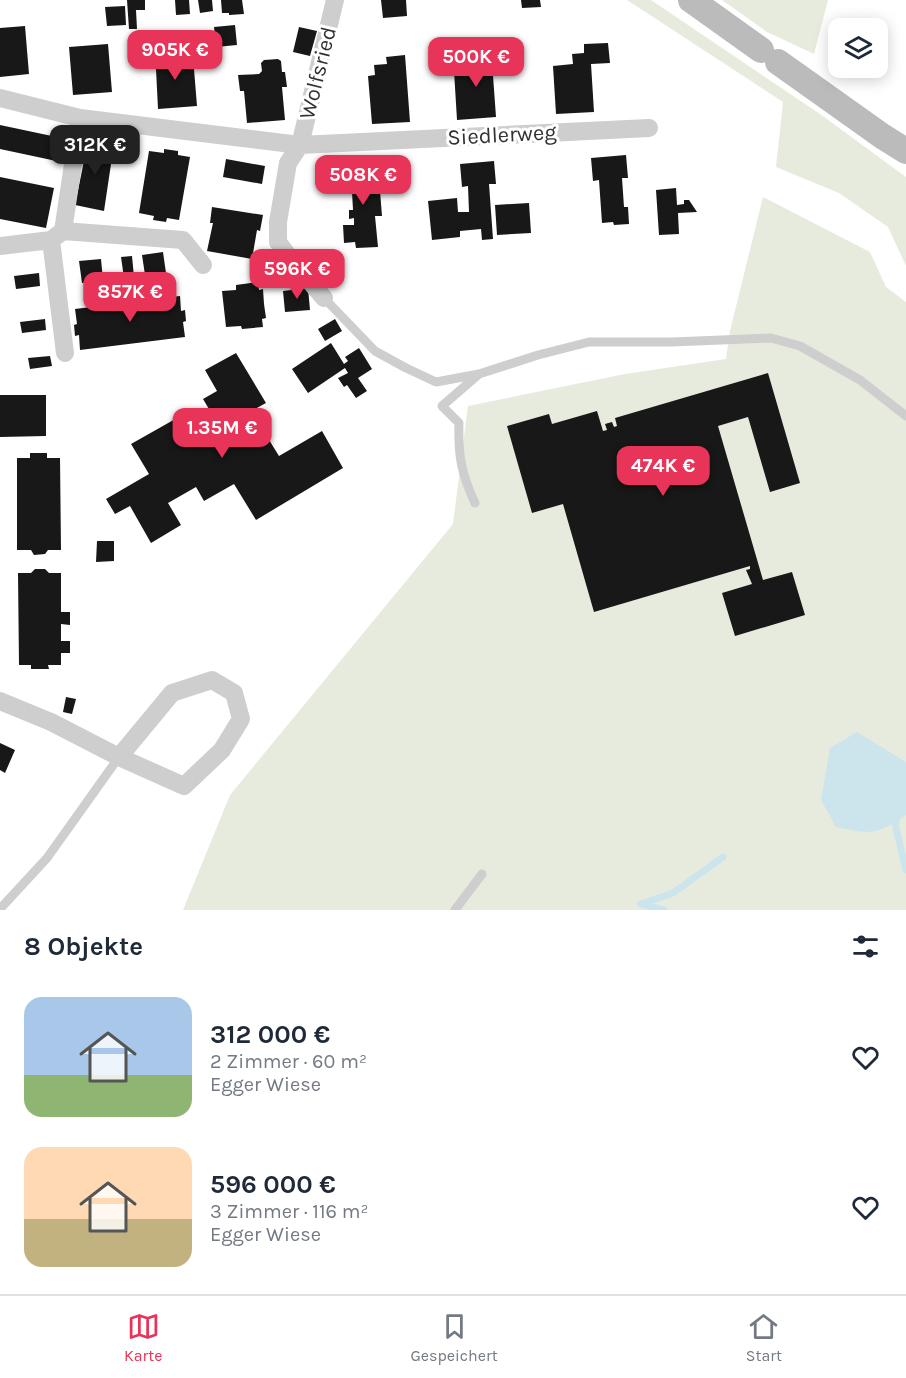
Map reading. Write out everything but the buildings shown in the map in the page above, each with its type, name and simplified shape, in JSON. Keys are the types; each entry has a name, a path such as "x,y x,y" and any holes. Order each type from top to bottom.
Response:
{"main road":[{"path":"691,0 906,151"}],"street":[{"name":"Wolfsried","path":"324,298 278,242 278,222 288,163 300,146 335,0"},
{"name":"Siedlerweg","path":"0,98 80,118 300,146 649,128"},
{"path":"65,353 57,236 80,118"},
{"path":"0,246 57,236 183,240 203,266"},
{"path":"0,701 51,723 119,757 184,786 222,750 242,719 234,693 212,680 172,693 119,757"}],"lane":[{"path":"324,298 375,351 436,382 479,374 589,342 672,342 771,338 800,346 860,380 906,416"},
{"path":"475,503 464,479 458,449 459,423 442,406 479,374"},
{"path":"0,909 47,858 119,757"},
{"path":"455,910 482,874"}],"shaded area":[{"path":"627,0 651,0 820,114 906,177 906,266 888,227 839,193 776,167 783,102"},
{"path":"722,0 828,0 814,54 767,32"},
{"path":"763,197 870,252 886,287 906,302 906,910 183,910 230,795 453,524 468,406 625,374 726,359 730,331"}],"water":[{"path":"857,732 906,762 906,815 887,827 872,832 836,827 821,800 830,748"}],"waterway":[{"path":"898,816 895,824 906,870"},
{"path":"641,904 673,893 723,857"},
{"path":"641,904 664,910"}]}
